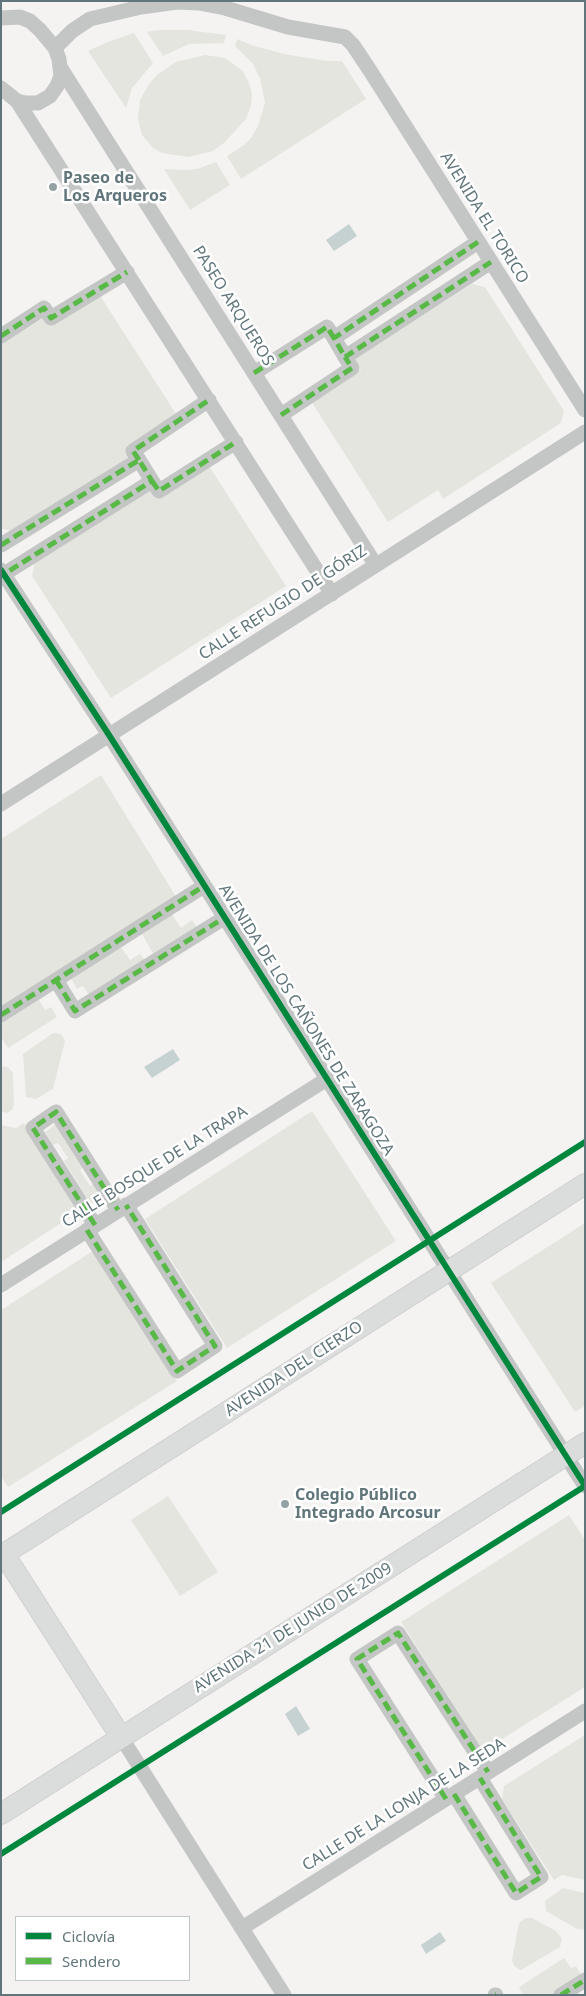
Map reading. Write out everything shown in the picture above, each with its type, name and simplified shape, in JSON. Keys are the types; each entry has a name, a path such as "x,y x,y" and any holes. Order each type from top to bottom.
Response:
{"main road":[{"name":"AVENIDA DEL CIERZO","path":"3,1551 585,1184"},
{"name":"AVENIDA 21 DE JUNIO DE 2009","path":"1,1814 585,1443"},
{"path":"3,1551 121,1737"}],"street":[{"name":"AVENIDA EL TORICO","path":"55,48 72,31 90,19 140,7 177,2 199,3 225,8 288,27 344,37 353,45 585,410"},
{"path":"2,18 20,17 30,21 55,48 60,67 57,86 45,100 31,104 18,101"},
{"name":"PASEO ARQUEROS","path":"60,67 376,564"},
{"path":"1,88 18,101 332,594"},
{"path":"334,338 478,242"},
{"path":"345,357 491,262"},
{"path":"1,336 44,308 51,318 127,272"},
{"path":"254,373 327,327 352,368 281,415"},
{"path":"209,400 133,451 159,491 236,442"},
{"name":"CALLE REFUGIO DE GÓRIZ","path":"1,804 585,432"},
{"path":"1,545 139,460"},
{"path":"2,573 152,480"},
{"name":"AVENIDA DE LOS CAÑONES DE ZARAGOZA","path":"2,573 109,735 585,1486"},
{"path":"1,1015 204,886"},
{"path":"56,980 75,1012 224,918"},
{"name":"CALLE BOSQUE DE LA TRAPA","path":"1,1285 327,1079"},
{"path":"56,1112 215,1346 177,1371 91,1228 33,1128 56,1112"},
{"path":"398,1633 484,1775 541,1877 516,1893 450,1796 357,1659 398,1633"},
{"name":"CALLE DE LA LONJA DE LA SEDA","path":"242,1928 585,1711"},
{"path":"121,1737 284,1995"},
{"path":"561,1995 585,1980"}],"shaded area":[{"path":"157,30 188,30 226,35 224,43 189,44 163,56 147,32"},
{"path":"134,33 153,63 132,88 126,108 88,51"},
{"path":"237,39 254,46 289,55 328,61 342,61 366,99 241,179 227,156 251,138 258,126 265,103 260,78 253,64 235,46"},
{"path":"205,55 225,58 243,71 252,93 251,105 246,119 225,142 213,151 189,157 162,153 153,148 142,135 138,119 140,100 149,84 157,75 176,62"},
{"path":"216,162 230,185 190,210 164,169 197,169"},
{"path":"349,224 357,236 334,251 326,240"},
{"path":"472,284 485,287 564,411 561,423 443,499 438,490 388,522 311,401 361,369 355,359"},
{"path":"99,294 176,414 126,447 132,457 15,531 2,529 1,344 43,318 50,325"},
{"path":"209,466 286,586 111,698 32,576 35,561 151,488"},
{"path":"101,775 177,898 1,1009 1,839"},
{"path":"172,914 181,928 192,920 197,927 154,955 142,934"},
{"path":"121,947 130,960 140,954 145,960 88,994 83,986 77,989 71,978"},
{"path":"39,1000 45,1010 51,1007 57,1017 8,1048 1,1037 1,1024"},
{"path":"53,1033 61,1034 65,1041 53,1089 36,1099 26,1097 23,1054"},
{"path":"173,1049 180,1060 152,1078 144,1067"},
{"path":"1,1066 8,1067 13,1073 14,1104 12,1110 7,1113 1,1111"},
{"path":"312,1111 396,1241 227,1348 145,1219"},
{"path":"24,1123 76,1204 72,1216 1,1262 1,1125 16,1128"},
{"path":"57,1123 85,1166 80,1170 90,1186 96,1182 105,1196 91,1204 64,1161 68,1158 58,1143 53,1145 45,1132"},
{"path":"585,1223 585,1406 575,1412 491,1283"},
{"path":"93,1251 177,1381 8,1487 1,1476 1,1310"},
{"path":"168,1496 218,1572 180,1596 131,1520"},
{"path":"569,1515 585,1540 585,1687 483,1751 401,1622"},
{"path":"296,1706 310,1729 298,1736 285,1714"},
{"path":"585,1735 585,1880 562,1875 554,1880 502,1799 504,1786"},
{"path":"563,1888 585,1893 585,1930 577,1929 546,1911 545,1901"},
{"path":"525,1918 532,1918 556,1931 562,1939 560,1947 521,1970 514,1966 512,1960 519,1923"},
{"path":"440,1932 446,1941 426,1954 421,1945"},
{"path":"564,1958 571,1968 576,1966 582,1976 552,1995 523,1995 519,1987"}],"marked path":[{"path":"478,242 334,338 345,357 491,262"},
{"path":"1,336 44,308 51,318 127,272"},
{"path":"254,373 327,327 334,338"},
{"path":"281,415 352,368 345,357"},
{"path":"139,460 133,451 209,400"},
{"path":"152,481 159,491 236,442"},
{"path":"1,545 139,460 152,481 1,576"},
{"path":"1,1015 204,886"},
{"path":"56,980 75,1011 224,918"},
{"path":"95,1225 33,1128 56,1112 118,1210"},
{"path":"87,1230 177,1371 215,1346 126,1205"},
{"path":"446,1799 357,1659 398,1633 488,1772"},
{"path":"454,1794 516,1893 541,1877 480,1778"},
{"path":"561,1995 585,1980"}],"cycle path":[{"path":"1,570 109,735 585,1486 1,1854"},
{"path":"1,1512 585,1142"}],"place":[{"name":"Paseo de Los Arqueros","path":"53,187"},
{"name":"Colegio Público Integrado Arcosur","path":"285,1504"}]}
